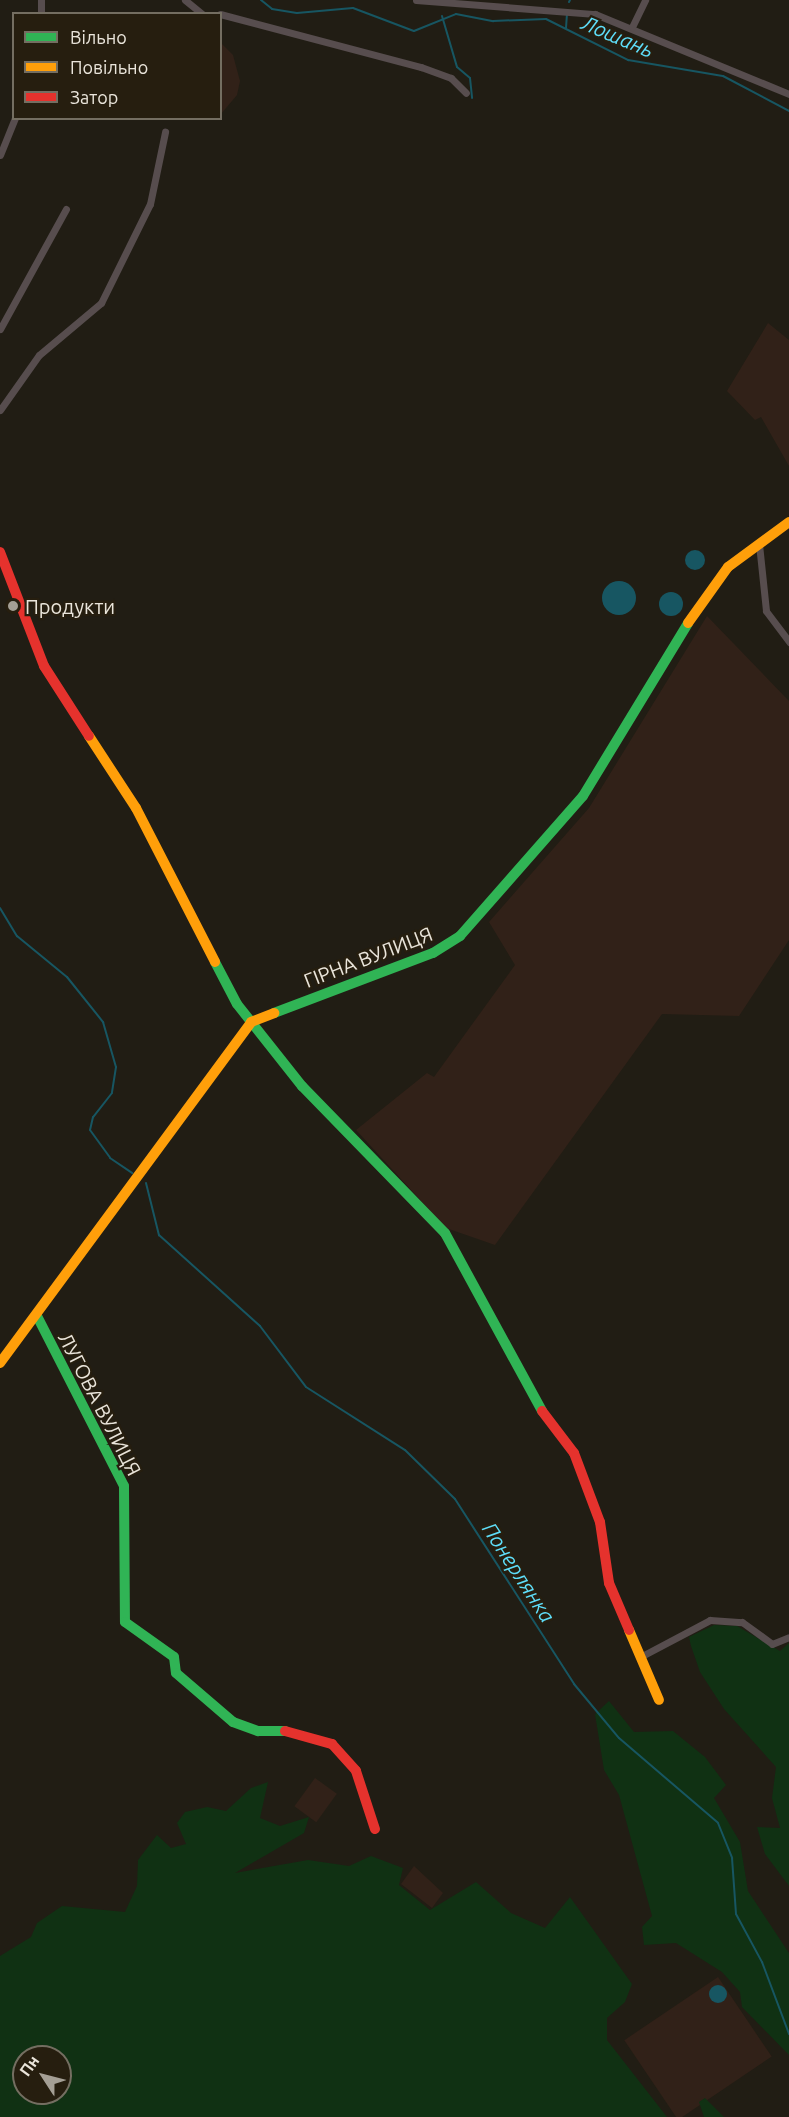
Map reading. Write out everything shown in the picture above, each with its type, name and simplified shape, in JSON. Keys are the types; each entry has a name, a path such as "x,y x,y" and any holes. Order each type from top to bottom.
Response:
{"street":[{"path":"185,0 200,12"},
{"path":"416,0 572,9 632,27 789,94"},
{"path":"632,27 645,0"},
{"path":"222,15 421,67 451,78 466,93"},
{"path":"0,155 14,120"},
{"path":"0,410 39,355 101,303 150,204 165,132"},
{"path":"0,329 66,209"},
{"name":"ГІРНА ВУЛИЦЯ","path":"251,1022 432,953 460,936 577,804 709,588 759,544 789,522"},
{"path":"759,544 766,611 789,642"},
{"path":"0,552 48,674 136,808 237,1004 302,1086 445,1233 544,1415 574,1453 600,1522 609,1583 658,1700"},
{"path":"0,1363 37,1316 251,1022"},
{"name":"ЛУГОВА ВУЛИЦЯ","path":"37,1316 123,1486 127,1552 121,1595 125,1622 174,1657 176,1673 233,1722 258,1731 299,1731 332,1744 356,1771 375,1829"},
{"path":"640,1657 710,1620 742,1622 772,1644 789,1637"}],"shaded area":[{"path":"222,44 233,55 240,81 237,95 222,113"},
{"path":"768,323 789,340 789,466 761,417 755,420 727,391"},
{"path":"707,616 789,701 789,940 739,1016 662,1014 495,1245 446,1228 356,1130 427,1073 434,1077 515,965 489,922 589,808"},
{"path":"315,1778 337,1794 316,1822 294,1806"},
{"path":"414,1866 443,1893 432,1908 401,1884"},
{"path":"718,1977 772,2057 682,2117 676,2117 624,2040"}],"green space":[{"path":"714,1625 737,1626 780,1651 789,1643 789,1886 765,1854 757,1827 780,1828 772,1798 776,1767 724,1709 700,1672 691,1646 689,1637"},
{"path":"609,1701 634,1732 673,1731 705,1757 726,1785 714,1798 740,1842 748,1891 789,1953 789,2055 742,2007 740,1992 722,1972 676,1943 644,1945 642,1927 652,1916 619,1795 604,1770 595,1714"},
{"path":"268,1782 260,1818 280,1826 309,1817 304,1833 235,1873 308,1860 349,1866 371,1856 403,1868 399,1885 430,1910 476,1882 511,1913 545,1928 570,1897 632,1984 625,2002 607,2018 607,2040 667,2117 0,2117 0,1956 31,1937 37,1923 62,1906 125,1912 137,1886 138,1860 157,1835 171,1848 186,1844 177,1823 185,1812 207,1807 226,1811 251,1788"},
{"path":"705,2098 724,2117 704,2117 699,2102"}],"water":[{"path":"691,550 699,550 705,556 705,564 699,570 691,570 685,564 685,556"},
{"path":"619,581 631,586 636,598 631,610 619,615 607,610 602,598 607,586"},
{"path":"671,592 676,593 682,599 682,609 676,615 671,616 666,615 660,609 659,604 660,599 666,593"},
{"path":"714,1985 722,1985 727,1990 725,2001 714,2003 709,1998 709,1990"}],"waterway":[{"name":"Лошань","path":"261,0 272,9 297,13 353,8 414,31 456,14 493,21 546,19 628,60 723,76 789,111"},
{"path":"566,28 567,13"},
{"path":"442,16 457,67 470,78 472,98"},
{"name":"Понерлянка","path":"0,908 17,936 67,977 103,1022 116,1067 112,1093 93,1117 90,1130 110,1158 132,1173"},
{"name":"Понерлянка","path":"146,1183 159,1235 260,1326 306,1387 405,1450 455,1499 574,1684 619,1738 718,1823 732,1858 736,1914 762,1962 789,2034"}],"traffic: fast":[{"path":"274,1013 433,953 460,936 583,796 688,623"},
{"path":"215,962 237,1004 302,1086 445,1233 542,1411"},
{"path":"37,1316 124,1486 125,1622 174,1657 176,1673 233,1722 258,1731 285,1731"}],"traffic: slow":[{"path":"688,623 728,567 789,522"},
{"path":"89,736 136,808 215,962"},
{"path":"0,1363 251,1022 274,1013"},
{"path":"629,1630 659,1700"}],"traffic: jam":[{"path":"0,552 44,666 89,736"},
{"path":"542,1411 574,1453 600,1522 609,1583 629,1630"},
{"path":"285,1731 332,1744 356,1771 375,1829"}],"place":[{"name":"Продукти","path":"13,606"}]}
